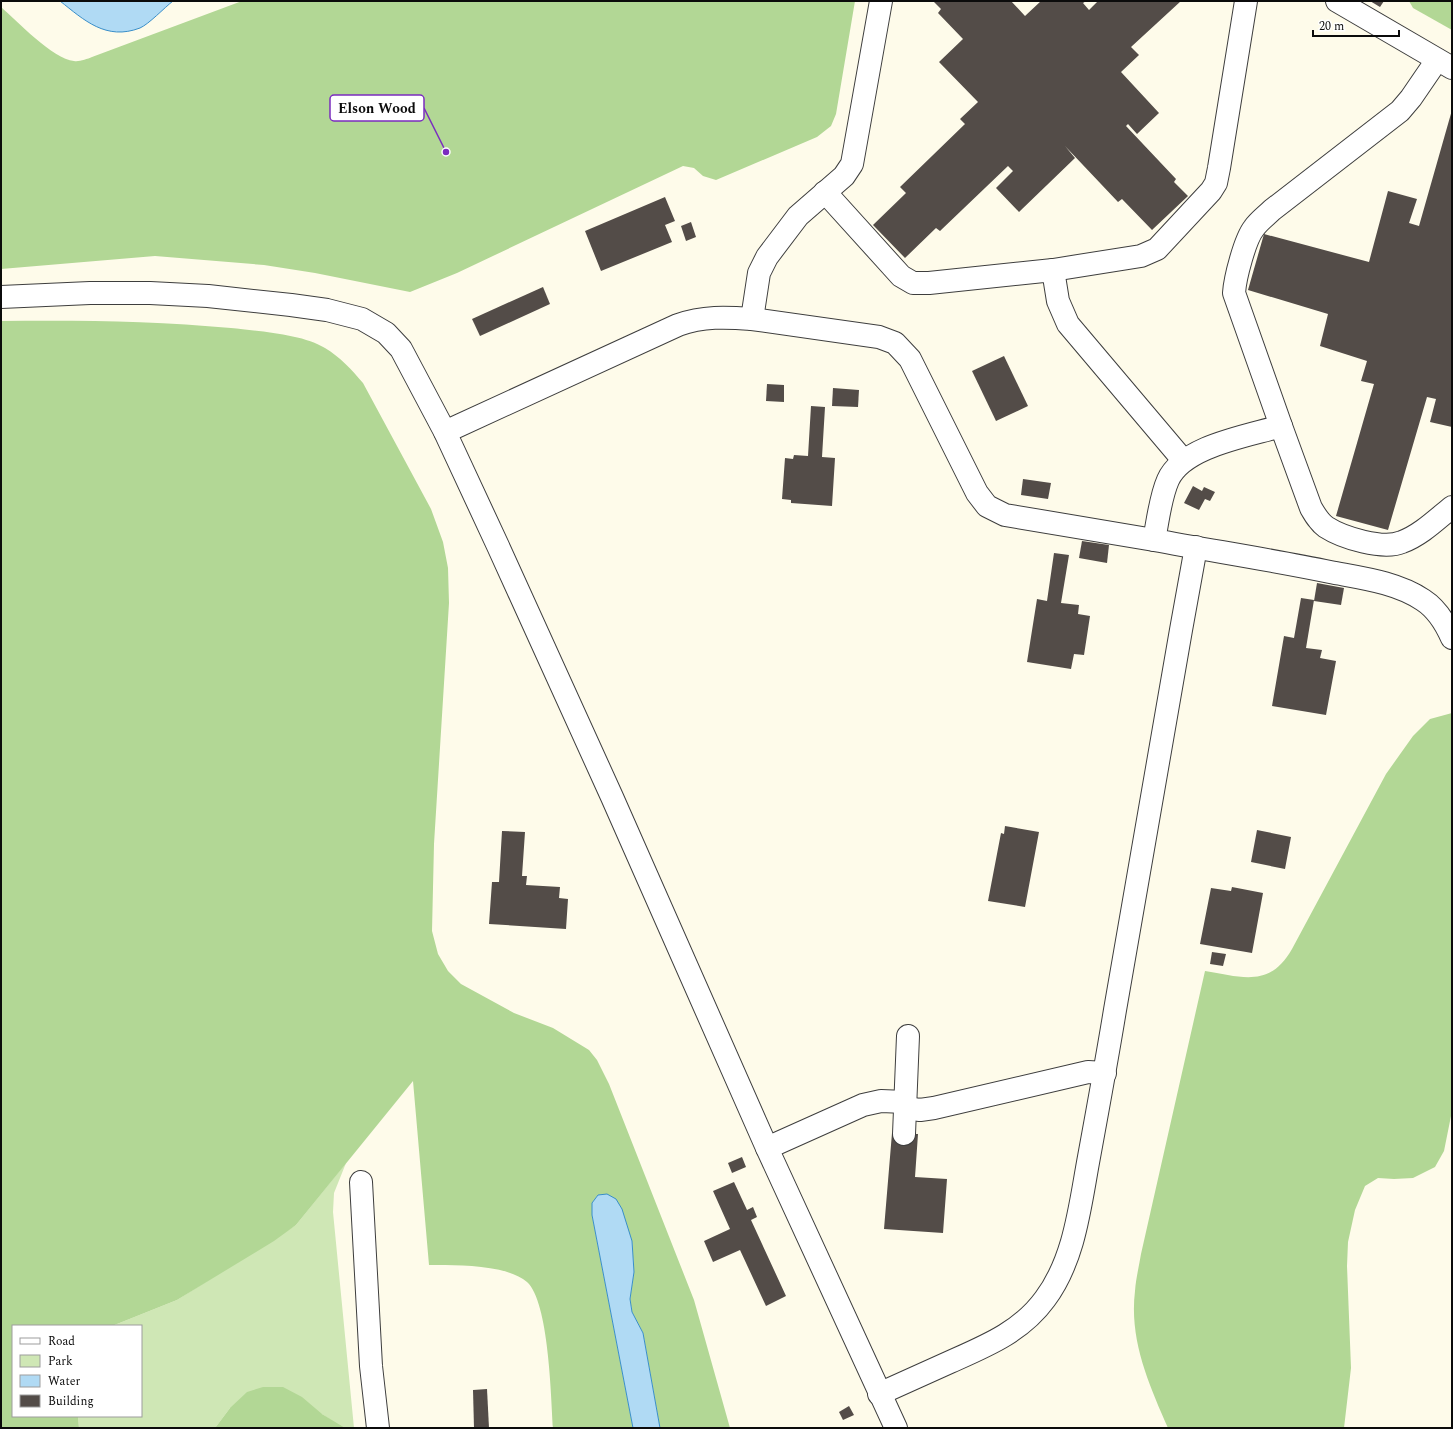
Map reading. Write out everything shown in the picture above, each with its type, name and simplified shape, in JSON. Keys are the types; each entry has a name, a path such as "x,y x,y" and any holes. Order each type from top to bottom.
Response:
{"lane":[{"path":"752,319 762,265 793,222 811,203 844,176 852,164 881,1"},
{"path":"825,192 901,276 908,281 919,283 942,282 1053,270 1141,256 1152,252 1162,244 1214,188 1219,168 1246,1"},
{"path":"1337,1 1444,64 1400,110 1272,210 1257,224 1251,233 1237,276 1234,293 1311,508 1322,523 1331,529 1379,545 1396,545 1418,534 1452,507"},
{"path":"1053,270 1058,301 1068,324 1184,460"},
{"path":"1,297 90,293 177,294 291,305 327,310 362,319 386,333 401,349 445,432 612,797 767,1148 879,1394 896,1428"},
{"path":"445,432 678,325 693,320 718,317 752,319 879,337 895,343 907,355 918,374 977,493 983,503 991,509 1018,518 1288,563 1364,579 1410,593 1429,604 1443,620 1452,638"},
{"path":"1154,540 1168,480 1174,470 1184,460 1207,448 1281,426"},
{"path":"879,1394 999,1339 1026,1321 1045,1299 1061,1271 1073,1235 1105,1072 1154,775 1196,548"},
{"path":"904,1134 908,1036"},
{"path":"767,1148 863,1105 881,1101 930,1109 1088,1072 1105,1072"},
{"path":"361,1182 371,1366 378,1428"}],"green space":[{"path":"242,1 855,1 836,114 831,126 817,137 716,180 703,176 694,168 683,166 457,273 410,292 315,273 264,265 155,256 1,269 1,7 26,30 56,54 65,59 81,61"},
{"path":"1409,1 1452,1 1452,30 1413,8"},
{"path":"1,321 145,322 231,328 280,334 305,339 316,343 336,355 363,383 431,509 443,542 448,568 449,603 434,844 432,931 438,954 448,971 461,984 514,1013 553,1028 589,1050 597,1060 609,1084 694,1300 730,1428 660,1428 643,1333 632,1312 630,1299 634,1272 632,1241 598,1195 592,1203 592,1215 633,1428 553,1428 548,1351 540,1309 534,1293 527,1282 518,1276 494,1269 466,1266 429,1265 413,1081 296,1225 274,1241 177,1300 114,1325 12,1325 12,1417 78,1417 79,1428 1,1428"},
{"path":"1452,713 1452,1111 1444,1151 1435,1167 1413,1178 1378,1178 1365,1186 1355,1210 1348,1242 1347,1266 1351,1368 1344,1428 1168,1428 1142,1361 1135,1327 1135,1291 1141,1254 1205,971 1231,976 1254,977 1265,975 1274,970 1283,961 1292,949 1386,774 1413,736 1430,719"},
{"path":"346,1163 334,1193 333,1212 354,1428 341,1427 322,1414 230,1408 215,1428 79,1428 78,1417 142,1417 142,1325 114,1325 177,1300 296,1225"},
{"path":"263,1387 283,1387 302,1397 322,1414 345,1428 215,1428 230,1408 247,1392"}],"water":[{"path":"60,1 173,1 144,26 128,31 117,32 96,26 78,15"},
{"path":"607,1194 616,1199 622,1209 632,1241 634,1272 630,1299 632,1312 643,1333 660,1428 633,1428 592,1215 592,1203 598,1195"}],"building":[{"path":"933,1 1011,1 1025,16 1041,1 1086,1 1083,3 1089,10 1098,1 1181,1 1131,47 1139,55 1121,72 1159,113 1137,134 1128,124 1126,126 1176,179 1174,182 1188,196 1152,230 1122,199 1118,202 1065,146 1075,158 1019,212 996,188 1013,171 1008,166 940,231 936,228 905,258 873,225 906,193 900,187 965,124 960,119 978,102 939,62 963,39 938,13 941,9"},
{"path":"1370,1 1384,1 1380,7"},
{"path":"1452,110 1452,427 1430,422 1436,399 1427,397 1388,530 1336,516 1374,384 1361,381 1367,361 1320,346 1328,314 1248,290 1264,234 1369,262 1388,191 1417,199 1409,223 1419,226"},
{"path":"665,197 675,221 665,225 672,242 601,271 585,231"},
{"path":"691,222 696,237 686,241 681,226"},
{"path":"543,287 550,304 480,336 472,319"},
{"path":"1004,356 1028,406 996,421 972,371"},
{"path":"767,384 784,385 784,402 766,401"},
{"path":"833,388 859,390 858,407 832,406"},
{"path":"811,406 825,407 822,457 835,458 832,506 791,503 791,500 782,499 785,458 793,459 794,455 808,456"},
{"path":"1023,479 1051,483 1048,499 1021,495"},
{"path":"1193,486 1202,491 1204,487 1215,492 1210,501 1205,499 1199,510 1184,503"},
{"path":"1082,541 1109,545 1107,563 1079,558"},
{"path":"1054,553 1069,555 1061,603 1079,605 1078,614 1090,616 1084,655 1074,654 1071,669 1027,662 1037,599 1047,601"},
{"path":"1317,583 1344,588 1341,605 1314,601"},
{"path":"1301,598 1314,600 1306,648 1322,650 1320,658 1336,661 1326,715 1272,706 1284,636 1294,638"},
{"path":"1005,826 1039,832 1025,907 988,901 1001,833 1004,834"},
{"path":"1257,830 1291,837 1285,869 1251,862"},
{"path":"502,831 525,832 522,876 527,876 526,885 560,887 559,898 568,899 566,929 489,924 492,882 499,882"},
{"path":"1232,887 1263,893 1252,953 1200,944 1211,888 1231,891"},
{"path":"1212,952 1226,954 1223,966 1210,964"},
{"path":"892,1133 918,1134 915,1177 947,1179 943,1233 884,1229"},
{"path":"742,1157 746,1167 732,1173 728,1163"},
{"path":"734,1182 747,1210 753,1207 757,1217 751,1220 786,1296 766,1306 740,1250 713,1262 704,1241 730,1229 713,1191"},
{"path":"487,1389 489,1428 474,1428 473,1390"},
{"path":"849,1406 854,1415 843,1420 839,1412"}],"place":[{"name":"Elson Wood","path":"446,152"}]}
